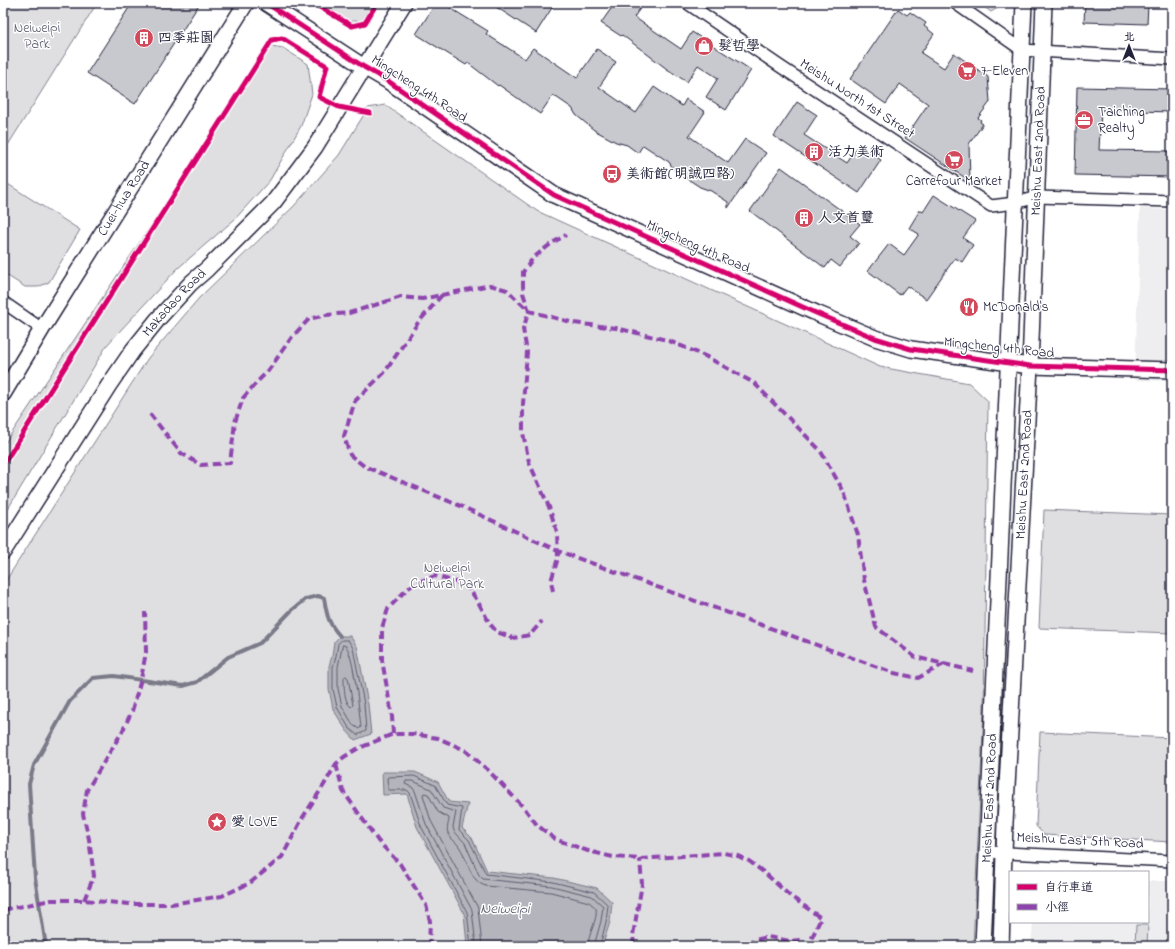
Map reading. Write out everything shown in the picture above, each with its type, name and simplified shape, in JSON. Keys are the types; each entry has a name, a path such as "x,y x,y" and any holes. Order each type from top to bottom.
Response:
{"street":[{"name":"Cuei-hua Road","path":"3,394 246,3"},
{"name":"Mingcheng 4th Road","path":"266,3 364,68 388,81 554,195 816,314 875,338 911,349 1030,366 1172,370"},
{"path":"364,68 404,3"},
{"name":"Meishu North 1st Street","path":"687,3 991,206 1016,203 1037,198 1172,201"},
{"path":"955,3 1022,50 1172,59"},
{"name":"Meishu East 2nd Road","path":"982,946 1024,3"},
{"name":"Meishu East 2nd Road","path":"1001,946 1007,800 1030,366 1044,3"},
{"name":"Makadao Road","path":"3,552 109,385 133,350 172,304 273,203 315,147 364,68"},
{"path":"3,302 42,329"},
{"name":"Meishu East 5th Road","path":"987,852 1172,861"}],"shaded area":[{"path":"1140,208 1172,210 1172,381 1135,380"},
{"path":"1149,881 1172,881 1172,946 1031,946 1033,923 1149,923"}],"green space":[{"name":"Neiweipi Park","path":"3,3 97,3 3,153"},
{"path":"324,3 373,3 362,21 347,21"},
{"path":"979,3 1006,3 991,12"},
{"path":"271,46 283,48 308,64 312,94 301,126 270,180 235,219 177,269 107,345 3,517 3,446"},
{"name":"Neiweipi Cultural Park","path":"385,105 537,211 880,367 969,383 988,401 984,709 973,946 3,946 3,585 148,358 199,298 294,206 339,155 368,108"},
{"path":"3,181 80,230 49,282 38,287 25,287 3,273"},
{"path":"1044,510 1172,515 1172,633 1039,628"},
{"path":"1040,732 1172,738 1172,842 1044,835 1036,826"},
{"path":"1136,925 1148,925 1147,946 1135,946"}],"water":[{"path":"340,636 350,636 357,646 368,704 371,734 355,740 346,730 333,709 329,689 329,666 334,642"},
{"name":"Neiweipi","path":"382,772 415,772 438,782 449,802 468,804 462,828 472,838 487,871 554,878 597,888 612,902 610,922 603,944 604,946 467,946 464,913 417,827 407,794 383,795"}],"building":[{"name":"四季莊園","path":"132,3 200,3 135,104 87,73"},
{"path":"436,3 442,3 488,31 486,34 525,59 533,48 577,78 597,49 616,62 599,87 636,113 654,87 682,106 686,99 705,112 689,136 728,163 745,139 766,153 728,208 728,202 711,191 700,187 674,170 669,162 643,145 638,153 627,145 616,142 594,130 576,115 572,108 553,95 540,114 499,85 498,86 468,63 466,65 416,34"},
{"path":"490,3 555,3 536,33"},
{"path":"615,3 644,3 634,17 681,49 692,32 751,70 726,110 706,97 718,78 698,65 687,82 622,35 621,36 601,23"},
{"path":"1085,3 1134,3 1148,5 1147,24 1084,22"},
{"path":"898,9 907,15 910,12 926,23 924,26 934,34 921,53 944,68 954,53 988,77 990,102 978,118 983,124 969,144 970,181 905,138 928,104 900,84 886,104 850,79"},
{"path":"1077,87 1172,89 1172,112 1101,110 1099,150 1172,151 1172,177 1075,175"},
{"name":"活力美術","path":"797,102 817,115 804,135 847,163 859,145 881,160 859,193 774,136"},
{"name":"人文首璽","path":"781,167 860,224 850,236 859,243 840,267 831,260 825,268 750,211"},
{"path":"934,195 975,221 963,238 973,245 962,262 955,258 926,299 907,286 900,295 868,271 889,244 904,255 919,234 909,228 920,210 923,212"}],"waterway":[{"path":"46,946 35,878 29,784 34,765 70,701 93,678 114,676 183,686 197,682 228,657 260,643 291,611 306,599 318,596 324,598 329,619 340,636"}],"marked path":[{"path":"553,591 551,581 558,558 557,532 549,507 529,462 523,433 523,404 527,352 523,329 529,311 523,293 523,272 533,258 552,243 566,235"},
{"path":"150,414 181,453 201,465 230,463 235,422 243,398 268,371 292,337 309,319 326,315 349,313 401,297 422,299 490,285 507,290 529,311 574,323 616,328 667,340 705,356 754,383 820,450 844,492 858,535 864,580 876,627 915,657 973,671"},
{"path":"442,295 417,324 385,372 355,401 344,436 350,455 364,466 463,507 558,551 894,673 918,678 944,664"},
{"path":"393,734 392,716 382,660 382,628 388,609 415,583 435,576 466,585 477,600 490,624 497,632 513,638 530,635 542,621"},
{"path":"84,900 94,876 89,839 83,814 87,790 122,732 132,711 141,679 146,652 145,612"},
{"path":"3,910 51,900 84,900 129,904 171,904 222,896 250,883 282,857 303,817 336,764 344,757 357,749 393,734 413,734 438,738 465,750 488,770 525,809 537,825 555,839 588,851 613,857 640,859 724,853 738,856 749,861 789,895 821,918 809,944 800,940 790,941 768,937 755,940 744,946"},
{"path":"336,764 343,791 378,841 400,864 426,905 430,921 429,946"},
{"path":"634,946 633,935 642,884 640,859"}],"cycle path":[{"path":"266,3 388,81 554,195 875,338 911,349 1030,366 1172,370"},
{"path":"313,3 352,26 365,23 377,3"},
{"path":"3,465 272,40 282,38 327,66 319,97 339,107 370,113"}],"place":[{"name":"四季莊園","path":"144,38"},
{"name":"髮哲學","path":"704,46"},
{"name":"7-Eleven","path":"967,71"},
{"name":"Taiching Realty","path":"1084,120"},
{"name":"活力美術","path":"814,152"},
{"name":"Carrefour Market","path":"954,160"},
{"name":"美術館(明誠四路)","path":"612,174"},
{"name":"人文首璽","path":"804,218"},
{"name":"McDonald's","path":"969,307"},
{"name":"愛 LOVE","path":"217,822"}]}
